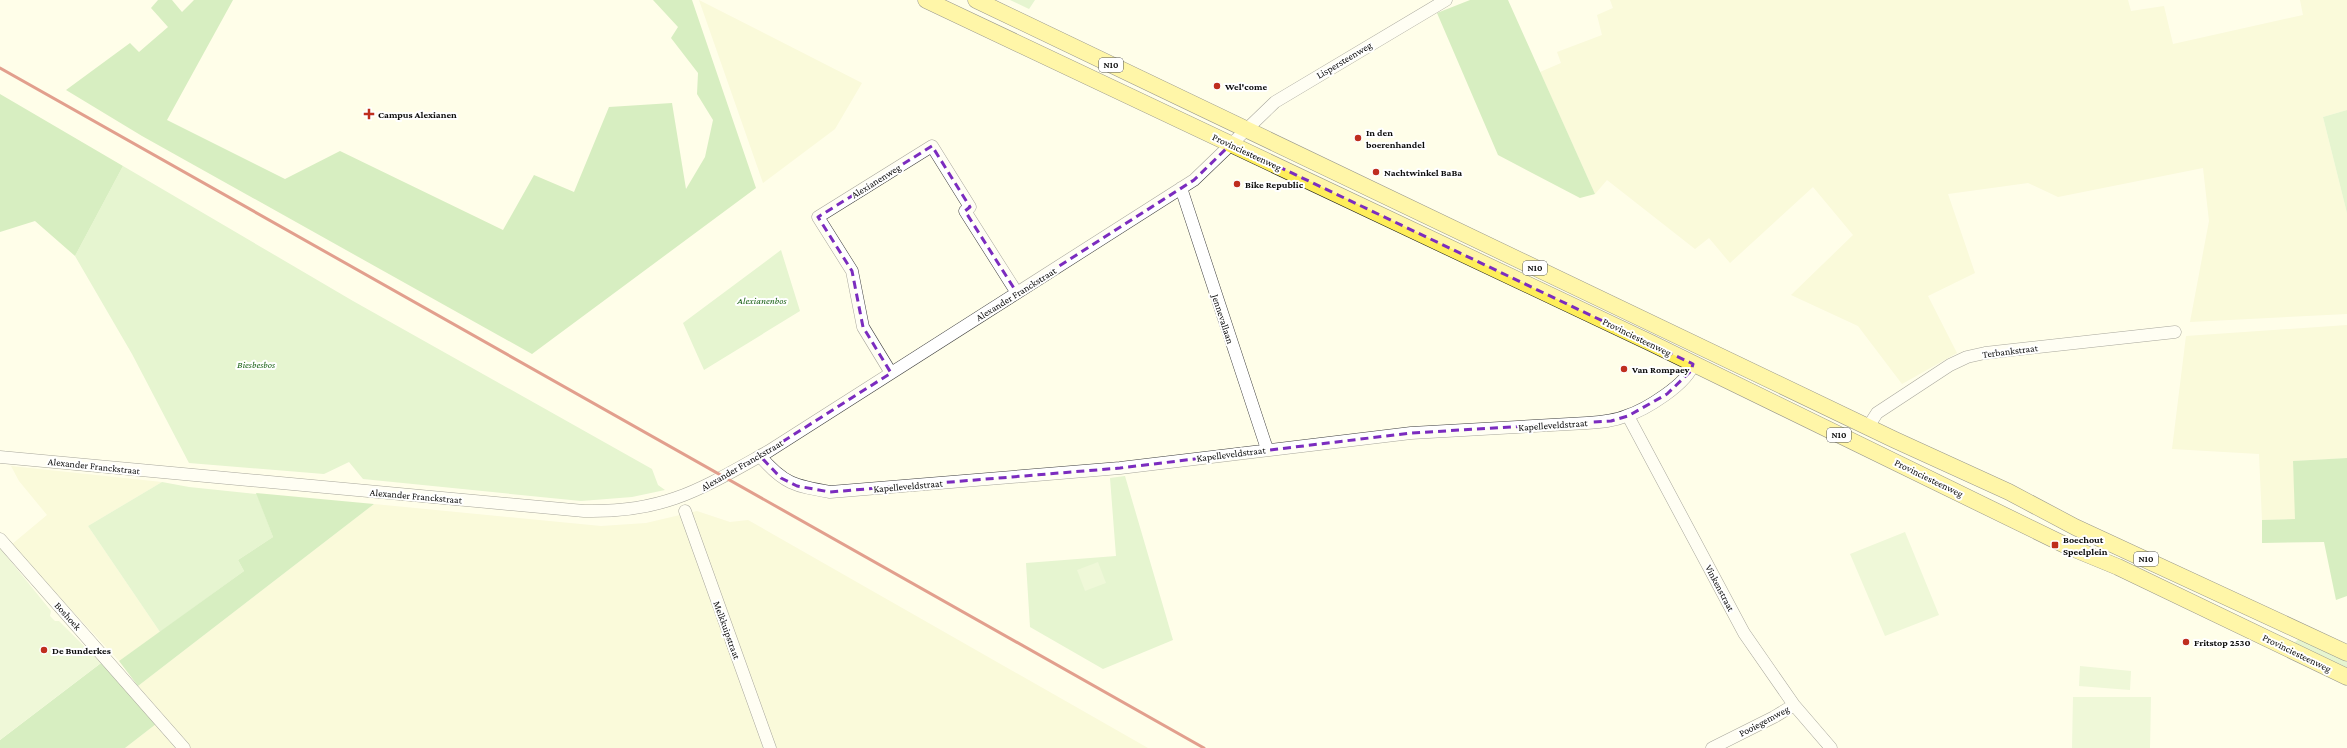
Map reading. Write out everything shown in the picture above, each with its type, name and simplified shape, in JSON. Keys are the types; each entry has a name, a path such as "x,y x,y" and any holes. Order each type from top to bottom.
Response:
{"main road":[{"name":"Provinciesteenweg","path":"926,0 1693,364 2033,529 2118,567 2347,677"},
{"name":"Provinciesteenweg","path":"976,0 1868,427 2052,513 2075,526 2347,654"},
{"path":"1714,375 1709,369 1710,362 1715,359 1726,364 1735,363"},
{"path":"2033,529 2052,533 2057,529 2060,523 2052,513"}],"street":[{"name":"Lispersteenweg","path":"1231,144 1246,128 1275,102 1431,3 1446,0"},
{"name":"Alexander Franckstraat","path":"0,457 603,512 626,511 675,500 724,478 760,456 1181,188 1213,164 1231,144"},
{"name":"Alexianenweg","path":"891,373 863,326 852,271 818,217 932,146 970,207 965,211 1017,293"},
{"name":"Jennevallaan","path":"1181,188 1267,449"},
{"name":"Terbankstraat","path":"1868,427 1877,413 1950,365 1967,357 1986,353 2175,332"},
{"name":"Kapelleveldstraat","path":"760,456 781,478 797,486 830,492 1120,468 1267,449 1411,433 1611,421 1628,416 1667,394 1691,372 1693,364"},
{"name":"Vinkenstraat","path":"1628,416 1744,633 1794,705 1831,748"},
{"name":"Melkkuipstraat","path":"685,512 770,748"},
{"name":"Boshoek","path":"0,539 184,748"},
{"name":"Pooiegemweg","path":"1712,748 1774,717 1794,705"}],"highlighted area":[{"path":"1231,144 1693,364 1691,371 1667,394 1628,416 1611,421 1411,433 1120,468 830,492 797,486 781,478 760,456 891,373 863,327 852,271 818,217 932,146 970,207 965,211 1017,293 1194,180"}],"green space":[{"path":"158,0 172,0 182,12 194,0 233,0 167,120 285,179 340,151 503,230 534,175 574,192 609,107 672,103 686,189 705,157 713,120 697,94 698,73 671,38 678,27 653,0 692,0 756,188 532,354 142,136 66,90 130,43 139,52 168,27 151,8"},
{"path":"699,0 862,83 835,129 763,183"},
{"path":"1010,0 1035,0 1029,9"},
{"path":"1470,0 1508,0 1595,194 1580,198 1498,155 1437,13"},
{"path":"1610,0 2128,0 2131,11 2164,6 2173,44 2303,15 2300,0 2347,0 2347,110 2323,117 2347,213 2347,314 2190,322 2209,221 2203,168 2058,197 2028,183 1948,194 1975,273 1928,296 1957,353 1902,384 1858,326 1791,295 1853,235 1813,187 1730,263 1709,238 1695,249 1607,180 1595,194 1540,72 1561,63 1557,52 1602,35 1597,15 1613,8"},
{"path":"0,94 123,166 75,256 35,221 0,232"},
{"path":"2347,110 2347,213 2323,117"},
{"name":"Biesbesbos","path":"123,166 353,301 652,469 658,485 665,490 632,497 581,501 363,479 349,462 324,474 189,463 132,354 75,256"},
{"name":"Alexianenbos","path":"781,250 800,311 704,370 683,323"},
{"path":"2347,325 2347,458 2293,461 2296,519 2262,520 2259,454 2172,449 2186,336"},
{"path":"2347,458 2347,596 2336,600 2324,542 2262,543 2262,520 2295,519 2293,461"},
{"path":"11,466 162,482 88,526 160,632 119,661 11,545 47,515 19,481"},
{"path":"1125,476 1173,640 1103,669 1030,627 1026,563 1116,556 1110,478"},
{"path":"162,482 189,487 257,494 273,537 238,560 244,571 160,632 88,526"},
{"path":"256,493 374,504 138,686 119,661 244,571 238,560 273,537"},
{"path":"374,504 601,526 646,523 697,511 730,522 748,520 1148,748 125,748 165,717 138,686"},
{"path":"1905,532 1939,615 1885,636 1850,554"},
{"name":"De Bunderkes","path":"0,548 51,611 50,616 55,621 59,621 101,663 0,740"},
{"path":"1098,562 1106,583 1085,591 1077,570"},
{"path":"2299,639 2347,662 2347,671 2296,646 2295,642"},
{"path":"101,663 156,724 125,748 0,748 0,740"},
{"path":"2080,666 2131,671 2130,690 2079,686"},
{"path":"2073,697 2151,697 2150,748 2072,748"}],"railway":[{"path":"0,68 1204,748"}],"place":[{"name":"Wel'come","path":"1217,86"},
{"name":"Campus Alexianen","path":"369,114"},
{"name":"In den boerenhandel","path":"1358,138"},
{"name":"Nachtwinkel BaBa","path":"1376,172"},
{"name":"Bike Republic","path":"1237,184"},
{"name":"Van Rompaey","path":"1624,369"},
{"name":"Boechout Speelplein","path":"2055,545"},
{"name":"Fritstop 2530","path":"2186,642"},
{"name":"De Bunderkes","path":"44,650"}]}
